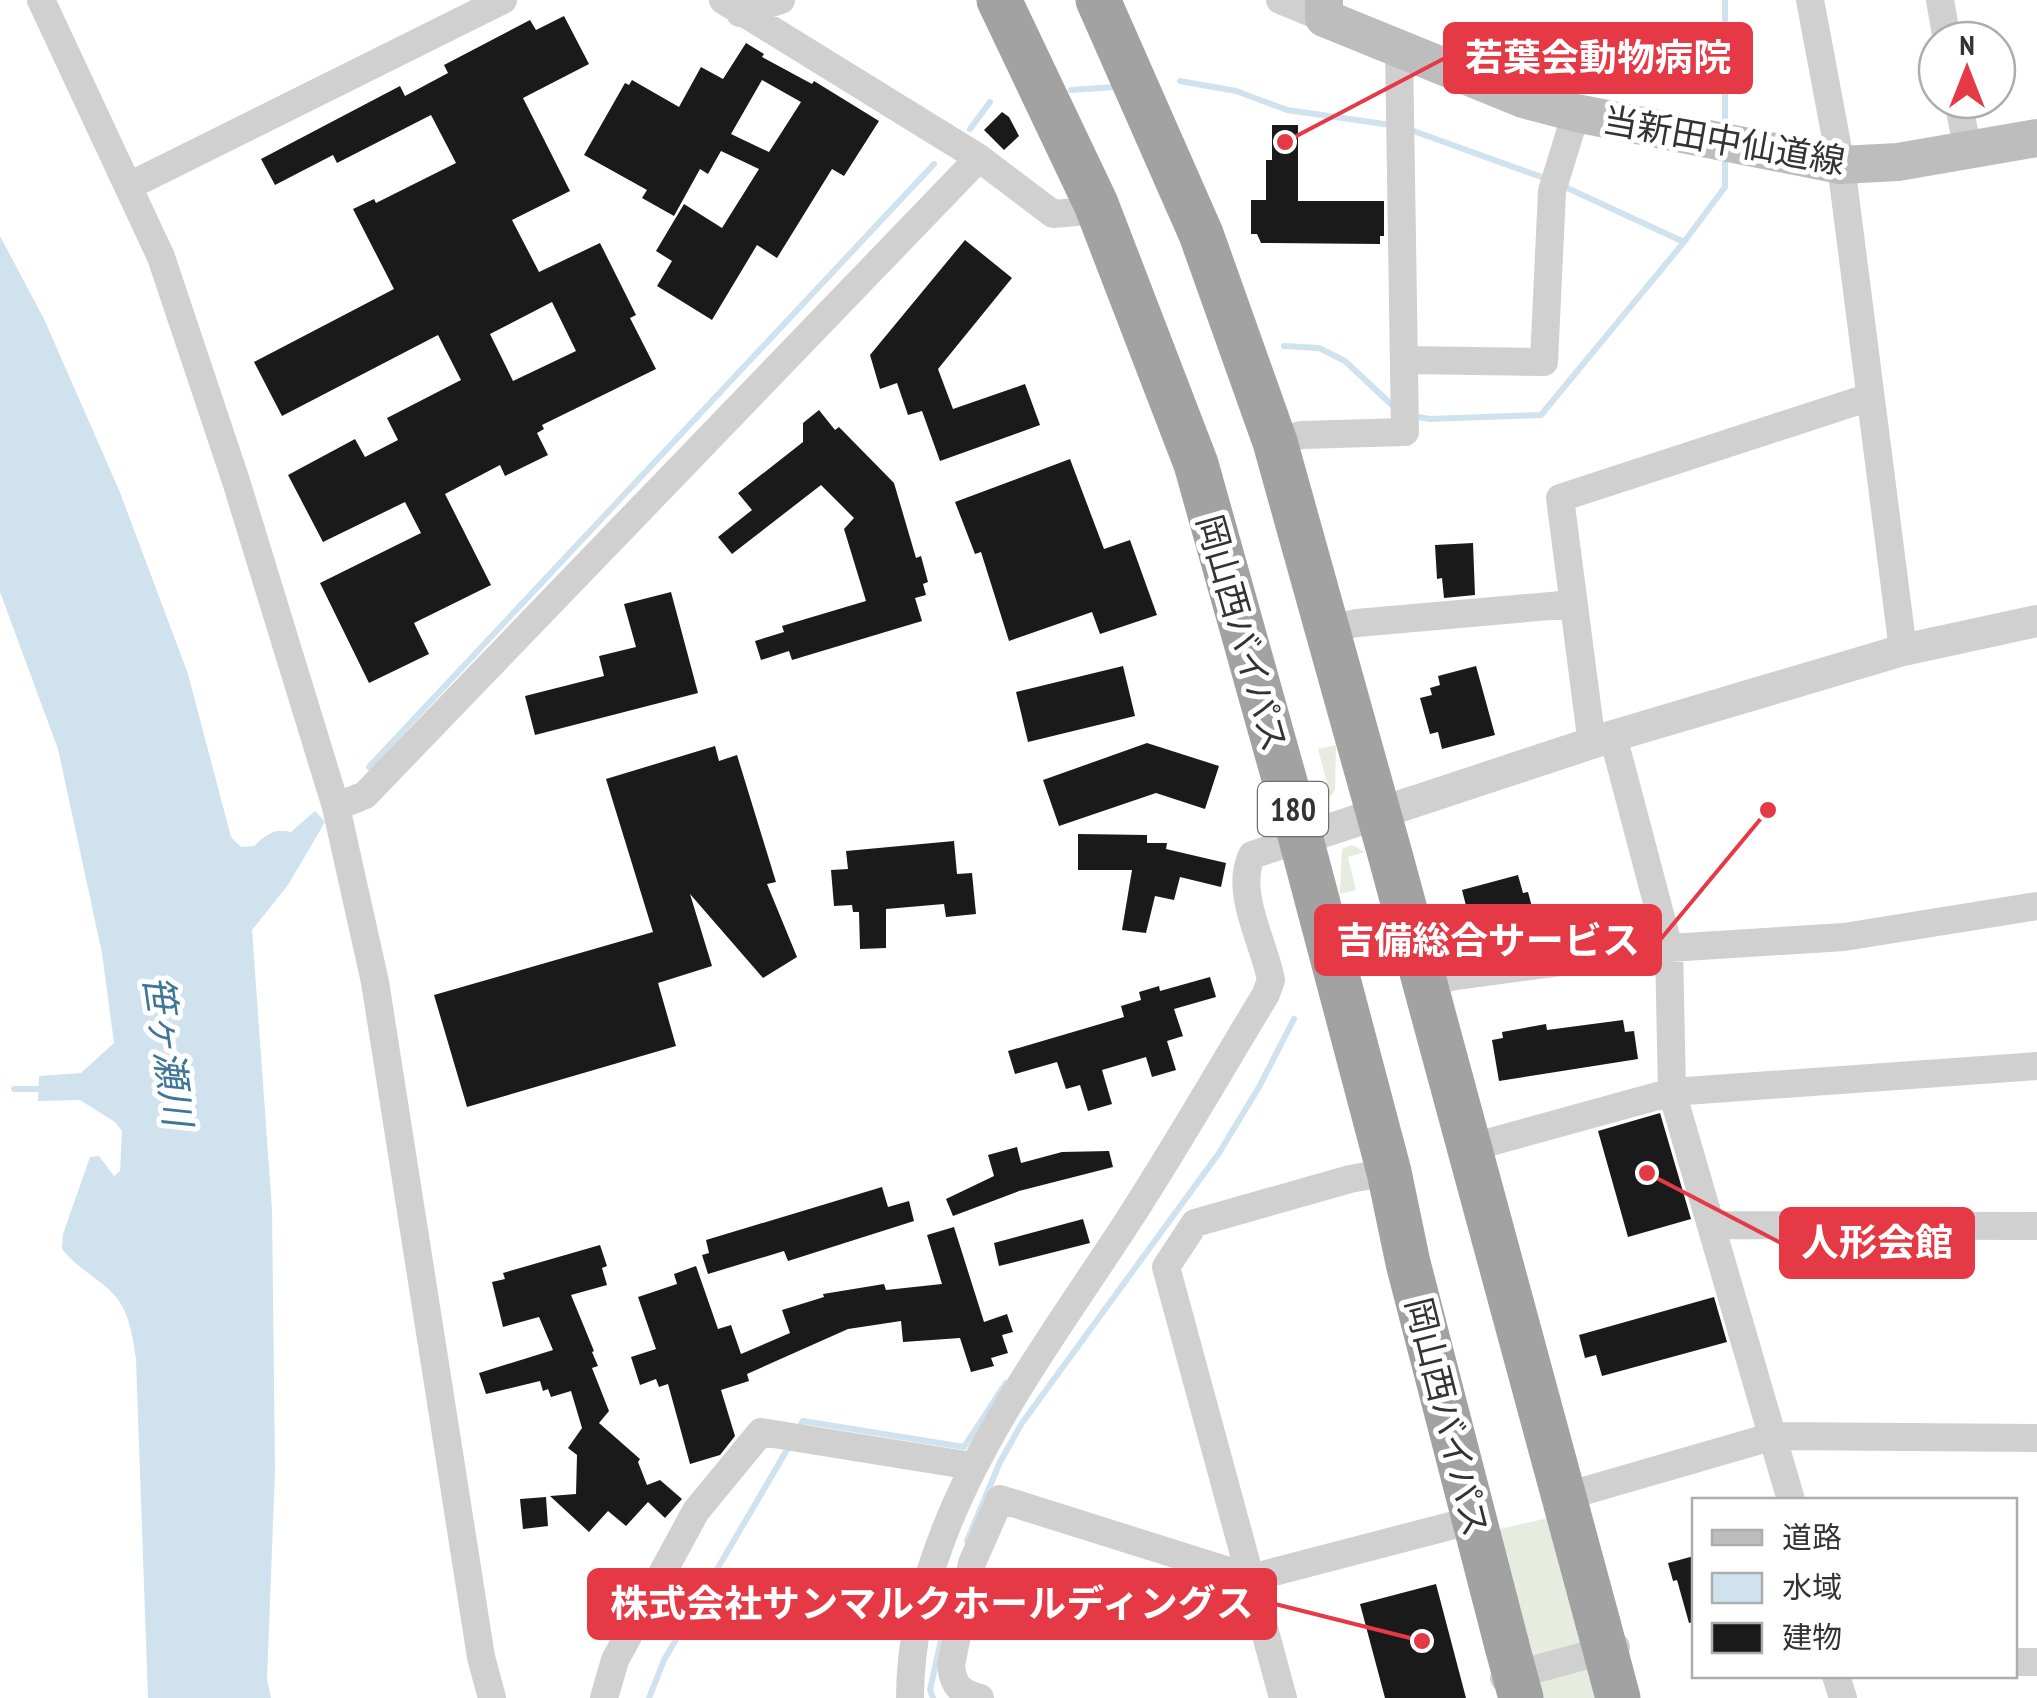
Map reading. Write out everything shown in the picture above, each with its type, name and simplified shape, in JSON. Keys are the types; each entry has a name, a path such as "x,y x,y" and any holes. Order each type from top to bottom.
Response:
{"highway":[{"name":"岡山西バイパス","path":"999,0 1096,204 1196,464 1389,1172 1507,1680"},
{"name":"180","path":"1098,0 1201,234 1275,442 1470,1148 1611,1634 1618,1698"}],"main road":[{"name":"当新田中仙道線","path":"1324,9 1399,48 1523,99 1840,166 1898,162 2037,138"}],"street":[{"path":"41,0 160,256 236,482 336,808 374,982 480,1657 492,1698"},
{"path":"129,186 503,0"},
{"path":"732,6 782,0"},
{"path":"1280,0 1324,9"},
{"path":"1810,0 1840,166 1903,650"},
{"path":"732,6 979,158 1053,214 1076,212 1096,204"},
{"path":"1275,442 1302,435 1405,432 1399,48"},
{"path":"1404,360 1544,362 1554,183 1576,113"},
{"path":"1962,120 1968,152"},
{"path":"336,808 365,795 979,158"},
{"path":"1790,1498 1672,1092 1669,948 1603,740 1574,604 1560,498 1870,397"},
{"path":"1328,630 1357,623 1574,604"},
{"path":"910,1698 910,1674 925,1592 972,1466 1166,1162 1272,980 1246,887 1245,870 1252,855 1603,740 1903,650 2037,621"},
{"path":"1425,983 1669,948 1844,937 2037,906"},
{"path":"1470,1148 1672,1092 2037,1066"},
{"path":"1283,1698 1166,1268 1194,1223 1350,1179 1389,1172"},
{"path":"1492,1226 1524,1291 1584,1491 1611,1634 1639,1698"},
{"path":"1712,1226 2037,1226"},
{"path":"1408,1263 1402,1328 1454,1525 1507,1680 1611,1634"},
{"path":"604,1698 615,1660 696,1511 760,1432 972,1466"},
{"path":"1584,1491 1774,1436 2037,1438"},
{"path":"980,1698 963,1693 952,1681 952,1666 972,1563 1000,1500 1251,1578 1454,1525"}],"shaded area":[{"path":"1336,745 1335,790 1321,798 1309,788 1327,783 1318,749"},
{"path":"1352,845 1365,852 1348,857 1356,890 1340,894 1342,849"},
{"path":"1553,1517 1586,1643 1527,1658 1491,1531"},
{"path":"1593,1666 1602,1698 1538,1698 1534,1683"}],"water":[{"name":"笹ヶ瀬川","path":"0,236 44,319 119,490 188,674 231,837 241,847 254,846 271,833 291,832 315,811 325,822 288,885 252,930 272,1209 275,1471 267,1679 271,1698 148,1698 132,1335 116,1297 62,1249 63,1234 90,1157 99,1156 114,1176 120,1171 122,1131 115,1122 80,1100 38,1101 39,1076 81,1073 114,1043 102,953 58,749 0,592"}],"building":[{"path":"564,16 589,64 523,98 570,191 512,220 539,272 600,243 636,315 630,318 656,369 542,425 544,429 537,433 548,455 505,476 500,465 445,494 491,585 414,623 429,654 369,683 320,583 421,533 405,502 323,542 288,475 355,439 365,457 398,440 387,418 461,380 438,335 282,416 254,362 394,289 353,209 374,199 376,203 456,163 431,115 337,163 333,155 275,185 261,159 400,86 405,96 448,73 444,65 530,20 536,30","holes":["552,302 576,351 513,381 490,334"]},
{"path":"746,43 764,54 762,57 812,84 814,81 879,121 844,176 832,169 777,258 757,245 712,320 657,286 672,261 656,251 684,204 722,228 759,169 721,151 708,174 700,169 674,216 642,198 647,190 584,155 625,83 629,85 632,80 679,107 701,67 723,79","holes":["762,80 801,102 769,152 731,134"]},
{"path":"1002,112 1019,136 1004,150 984,130"},
{"path":"1272,125 1298,125 1298,201 1384,201 1384,236 1380,236 1380,244 1261,243 1257,234 1251,234 1251,200 1266,200 1266,160 1272,160"},
{"path":"965,240 1012,278 938,369 953,409 1025,384 1040,425 940,461 922,411 908,415 897,383 880,389 870,355"},
{"path":"819,410 835,430 839,427 894,483 916,558 921,556 928,582 923,584 926,595 915,598 922,621 792,660 789,651 761,660 755,641 784,632 782,626 866,601 844,529 854,518 821,485 732,554 718,537 752,510 738,493 803,442 803,423"},
{"path":"1070,459 1104,549 1130,540 1157,615 1100,634 1092,612 1009,641 981,552 975,554 955,502"},
{"path":"1473,543 1475,595 1444,598 1442,578 1437,579 1435,545"},
{"path":"671,592 698,693 535,735 525,696 604,676 599,656 636,647 624,604"},
{"path":"1123,666 1135,716 1028,742 1016,692"},
{"path":"1476,666 1495,735 1442,749 1438,732 1430,734 1420,698 1432,695 1430,688 1440,685 1438,676"},
{"path":"1147,743 1219,766 1205,809 1156,793 1059,826 1043,780"},
{"path":"715,746 719,761 737,755 776,882 767,884 797,957 763,978 690,894 712,966 658,983 676,1046 467,1107 434,995 653,932 606,779"},
{"path":"1078,834 1147,835 1147,843 1167,843 1166,849 1226,863 1221,887 1180,877 1174,900 1155,896 1146,933 1122,930 1132,870 1078,870"},
{"path":"954,841 957,874 972,873 976,914 946,917 944,904 886,909 886,948 860,949 859,912 853,912 852,905 834,906 831,870 848,869 846,851"},
{"path":"1518,875 1523,893 1528,892 1535,918 1530,920 1533,933 1485,945 1483,939 1475,941 1462,890"},
{"path":"1210,977 1216,997 1174,1009 1183,1036 1167,1041 1176,1070 1152,1077 1146,1057 1102,1070 1112,1104 1088,1111 1080,1085 1066,1089 1057,1062 1015,1074 1008,1051 1124,1017 1121,1006 1141,1000 1139,992 1159,986 1160,991"},
{"path":"1623,1020 1625,1032 1634,1031 1638,1059 1499,1081 1492,1040 1503,1038 1502,1032 1546,1024 1547,1030"},
{"path":"1660,1113 1691,1219 1628,1237 1598,1131"},
{"path":"1017,1147 1021,1163 1062,1152 1109,1151 1113,1167 1019,1191 953,1216 946,1199 994,1176 988,1155"},
{"path":"882,1187 888,1207 909,1201 914,1221 788,1261 784,1251 708,1274 702,1255 709,1253 706,1240"},
{"path":"1083,1219 1090,1243 999,1266 994,1243"},
{"path":"954,1227 984,1322 1007,1314 1013,1332 1002,1335 1008,1353 991,1358 994,1366 971,1372 960,1338 903,1342 901,1321 848,1329 747,1374 749,1381 721,1390 735,1436 720,1455 690,1464 668,1384 659,1387 656,1379 640,1385 631,1357 656,1349 638,1297 677,1284 674,1274 696,1266 718,1329 731,1325 741,1354 790,1333 782,1310 824,1297 823,1294 884,1284 886,1290 942,1284 927,1235"},
{"path":"600,1245 607,1266 602,1268 607,1285 571,1295 594,1351 598,1366 592,1368 609,1411 599,1423 640,1459 647,1485 660,1480 682,1499 665,1518 648,1502 626,1526 608,1511 589,1532 550,1496 576,1494 577,1455 568,1448 582,1428 571,1391 551,1397 548,1389 543,1391 540,1381 486,1394 479,1373 553,1350 539,1317 503,1327 492,1282 505,1279 503,1273"},
{"path":"1714,1297 1727,1342 1602,1376 1596,1355 1585,1358 1579,1335"},
{"path":"546,1497 548,1526 523,1529 520,1499"},
{"path":"1692,1557 1692,1622 1689,1623 1668,1563"},
{"path":"1436,1584 1466,1698 1385,1698 1360,1604"}],"waterway":[{"path":"1725,0 1725,129"},
{"path":"1180,81 1236,91 1287,110 1391,125"},
{"path":"1071,90 1115,87"},
{"path":"970,129 990,102"},
{"path":"1408,129 1547,179"},
{"path":"1414,416 1429,419 1541,415 1725,187 1725,155"},
{"path":"369,767 934,164"},
{"path":"1563,186 1684,242"},
{"path":"1284,346 1319,348 1345,361 1394,407"},
{"path":"967,1541 1000,1462 1022,1423 1219,1153 1294,1019"},
{"path":"14,1089 43,1089"},
{"path":"797,1432 803,1421 964,1447 1006,1383"},
{"path":"649,1698 664,1660 791,1443"},
{"path":"933,1698 930,1690 954,1581"}],"place":[{"name":"若葉会動物病院","path":"1285,142"},
{"name":"吉備総合サービス","path":"1768,810"},
{"name":"人形会館","path":"1647,1173"},
{"name":"株式会社サンマルクホールディングス","path":"1422,1641"}]}
